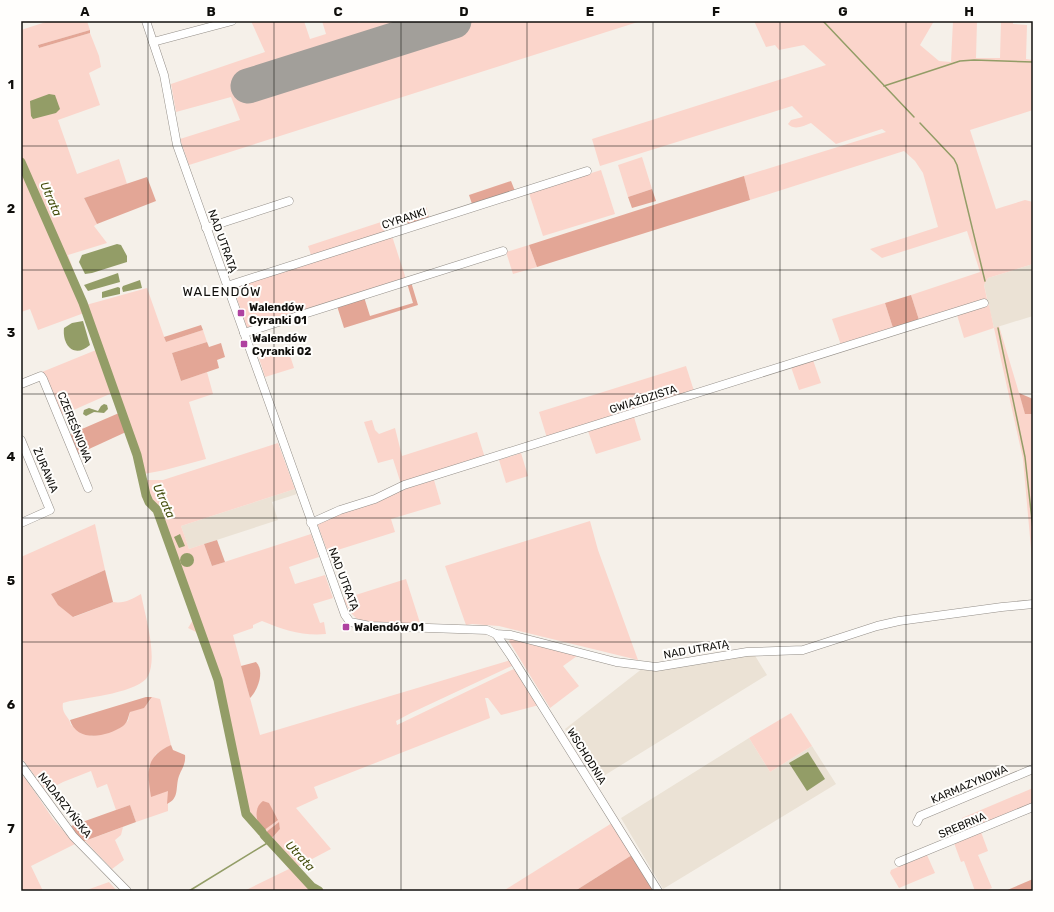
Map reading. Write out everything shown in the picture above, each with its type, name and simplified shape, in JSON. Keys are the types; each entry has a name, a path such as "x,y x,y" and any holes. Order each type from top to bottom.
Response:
{"street":[{"name":"NAD UTRATĄ","path":"146,21 164,75 177,145 311,523 345,615 350,622 370,626 487,630 496,634 511,635 616,662 656,667 747,652 803,650 877,626 899,621 1033,604"},
{"path":"153,42 232,21"},
{"name":"CYRANKI","path":"227,286 587,171"},
{"path":"206,228 289,201"},
{"path":"244,333 503,251"},
{"name":"GWIAŹDZISTA","path":"311,523 340,510 375,499 404,485 984,303"},
{"name":"CZEREŚNIOWA","path":"21,384 41,376 88,488"},
{"name":"ŻURAWIA","path":"21,440 50,510 21,523"},
{"name":"WSCHODNIA","path":"496,634 658,891"},
{"name":"NADARZYŃSKA","path":"21,765 73,836 127,891"},
{"name":"KARMAZYNOWA","path":"917,822 920,816 1033,769"},
{"name":"SREBRNA","path":"900,862 1033,807"}],"shaded area":[{"path":"49,21 87,21 90,30 38,45 39,48 90,33 99,56 101,67 89,73 100,105 58,120 77,174 119,159 127,184 84,198 97,224 94,226 107,243 68,255 86,305 147,288 166,342 203,330 207,342 172,353 181,381 207,372 213,394 189,402 206,459 144,474 145,480 163,480 278,443 295,489 181,526 189,549 204,544 212,566 311,534 319,557 289,567 295,584 325,575 333,598 313,604 320,623 324,622 326,634 293,632 262,621 253,625 253,628 233,635 260,735 511,660 514,665 411,713 396,721 397,725 516,668 539,705 501,715 488,698 485,698 490,718 314,787 318,798 296,808 331,849 295,868 313,884 325,891 244,891 289,869 245,815 215,681 202,642 196,632 188,628 193,620 156,515 145,500 133,452 112,393 60,416 42,372 96,350 84,313 38,330 30,309 21,312 21,30","holes":["261,803 278,819 271,824 257,813","279,823 280,829 271,839 274,826"]},
{"path":"251,21 304,21 310,39 326,34 322,21 357,21 358,23 365,21 641,21 189,165 180,139 240,120 231,97 176,112 171,84 265,52"},
{"path":"754,21 934,21 920,45 939,61 951,62 953,21 977,21 976,58 1000,58 1001,21 1013,21 1013,24 1027,25 1026,59 1033,60 1033,110 970,130 996,209 1025,200 1033,202 1033,264 988,278 984,285 987,299 919,320 911,295 980,272 967,231 882,258 870,249 938,227 923,173 915,161 904,151 750,200 744,176 886,132 882,129 836,144 811,123 796,128 788,124 791,120 803,117 792,106 600,166 592,139 826,65 804,45 779,50 775,45 766,47"},
{"path":"90,30 90,33 39,48 38,45"},
{"path":"49,94 55,95 60,109 56,113 33,119 31,116 30,101"},
{"path":"642,157 652,189 628,197 618,165"},
{"path":"601,170 615,214 543,236 529,193"},
{"path":"744,176 750,200 537,267 529,245"},
{"path":"147,177 156,201 97,224 84,198"},
{"path":"511,181 515,191 472,204 469,195"},
{"path":"652,189 656,201 632,208 628,197"},
{"path":"426,207 429,218 408,224 405,214"},
{"path":"381,222 385,232 311,255 308,246"},
{"path":"392,236 406,279 247,328 234,290 237,287"},
{"path":"117,244 121,245 127,256 127,262 85,274 79,262 82,255"},
{"path":"529,245 537,267 513,274 506,252"},
{"path":"1033,264 1033,316 994,328 984,285 988,278"},
{"path":"118,273 120,282 88,291 84,285"},
{"path":"140,280 142,288 123,292 123,286"},
{"path":"411,282 418,305 344,328 337,306 364,297 370,316 413,303 407,283"},
{"path":"118,287 120,288 120,294 102,298 102,292"},
{"path":"911,295 919,320 893,328 885,303"},
{"path":"885,303 893,328 841,345 832,319"},
{"path":"989,305 994,328 964,338 957,315"},
{"path":"83,321 90,345 79,351 74,350 67,345 64,328 72,323"},
{"path":"201,325 203,330 166,342 164,337"},
{"path":"999,326 1025,413 1033,414 1033,571 1023,459 994,328"},
{"path":"207,342 209,347 221,343 225,357 217,360 219,368 181,381 172,353"},
{"path":"287,346 294,368 265,377 258,355"},
{"path":"813,360 821,383 799,390 791,367"},
{"path":"686,366 694,391 547,438 539,412"},
{"path":"1019,393 1033,399 1033,414 1025,414"},
{"path":"104,404 107,405 108,409 104,413 94,412 86,416 83,414 84,410 89,408 98,411"},
{"path":"119,413 126,432 76,455 68,435"},
{"path":"634,417 641,440 596,454 588,431"},
{"path":"372,420 375,430 379,434 395,428 402,456 477,432 485,458 401,484 393,459 378,463 364,422"},
{"path":"521,453 528,476 506,483 499,460"},
{"path":"434,480 441,504 391,519 395,532 328,553 317,523 396,492"},
{"path":"295,489 297,494 272,502 278,520 189,549 181,526"},
{"path":"590,521 598,550 638,660 499,626 466,625 445,566"},
{"path":"95,524 105,570 51,594 74,617 113,602 128,601 141,594 150,636 152,658 151,668 148,676 143,682 135,686 100,696 63,703 63,710 71,725 92,736 117,728 128,721 130,712 149,702 152,697 160,699 171,745 156,754 149,767 168,791 168,811 136,822 130,805 116,810 107,784 97,788 91,771 63,782 46,791 21,757 21,557"},
{"path":"180,534 185,546 179,548 174,537"},
{"path":"217,540 225,562 212,566 204,544"},
{"path":"187,553 192,555 194,560 192,565 187,567 182,565 180,560 182,555"},
{"path":"105,570 113,602 73,617 58,605 51,594"},
{"path":"406,579 421,626 359,621 351,613 343,599"},
{"path":"511,638 577,656 563,666 579,686 550,708 509,641"},
{"path":"754,654 767,675 597,780 565,729 643,668 655,671 698,661"},
{"path":"256,662 259,666 260,675 256,690 250,698 241,666"},
{"path":"146,697 152,697 144,708 130,712 127,721 123,726 109,733 93,736 86,735 79,732 70,720"},
{"path":"791,713 812,746 770,772 749,738"},
{"path":"749,738 770,772 812,746 836,784 663,889 621,818"},
{"path":"171,745 173,750 185,755 185,758 174,799 167,804 168,791 151,797 149,772 152,760 156,755"},
{"path":"808,752 825,779 807,791 789,763"},
{"path":"24,776 53,819 75,844 31,866 43,891 21,891 21,778"},
{"path":"1033,788 1033,805 968,832 962,818"},
{"path":"263,801 269,803 278,820 263,831 257,820 257,811"},
{"path":"130,805 136,822 82,842 71,826"},
{"path":"279,822 280,829 271,839 265,833"},
{"path":"612,823 632,855 575,891 503,891"},
{"path":"123,827 121,835 115,840 124,860 112,869 85,841"},
{"path":"981,832 988,851 978,855 992,888 984,891 975,891 964,861 961,862 954,843"},
{"path":"632,855 654,891 575,891"},
{"path":"927,855 935,873 899,888 890,873 891,870"},
{"path":"1033,879 1033,891 1005,891"},
{"path":"109,882 117,891 84,891"}],"waterway":[{"path":"823,21 914,117"},
{"path":"884,86 960,61 1033,62"},
{"path":"920,123 954,159 957,165 985,281"},
{"name":"Utrata","path":"21,162 83,303 137,455 146,495 149,502 157,510 218,680 246,814 262,832"},
{"path":"998,328 1025,457 1033,529"},
{"name":"Utrata","path":"264,835 312,887 319,891"},
{"path":"189,891 269,842"}],"runway":[{"path":"248,86 454,21"}],"place":[{"name":"Walendów Cyranki 01","path":"241,313"},
{"name":"Walendów Cyranki 02","path":"244,344"},
{"name":"Walendów 01","path":"346,627"}],"district":[{"name":"WALENDÓW","path":"222,291"}]}
